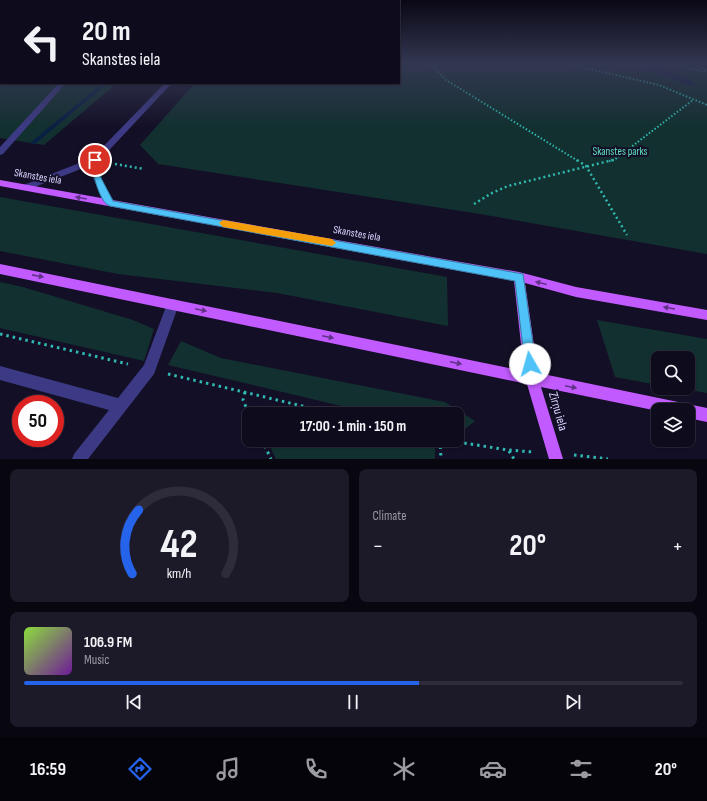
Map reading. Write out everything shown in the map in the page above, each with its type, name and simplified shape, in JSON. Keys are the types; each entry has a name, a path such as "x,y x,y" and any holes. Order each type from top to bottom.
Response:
{"main road":[{"name":"Skanstes iela","path":"0,184 519,277 576,292 707,315"},
{"path":"0,269 651,403"},
{"name":"Zirņu iela","path":"519,277 532,379 555,456"},
{"path":"695,412 707,415"}],"street":[{"path":"0,152 61,85"},
{"path":"24,188 95,160 167,85"},
{"path":"95,160 97,178 110,203"},
{"path":"80,459 149,369 173,304"},
{"path":"0,373 121,406"}],"path":[{"path":"455,85 586,166 627,235"},
{"path":"660,85 706,106"},
{"path":"474,204 492,193 508,186 614,160 693,100"},
{"path":"245,392 242,400 246,407"},
{"path":"464,443 555,456 608,459"},
{"path":"265,447 270,459"},
{"path":"440,447 441,459"},
{"path":"508,450 514,459"}],"green space":[{"path":"0,85 114,85 44,145 0,138"},
{"name":"Skanstes parks","path":"193,85 707,85 707,254 480,214 158,164 140,145"},
{"path":"0,197 447,277 448,326 277,293 118,274 0,251"},
{"path":"0,282 23,287 133,320 154,329 144,361 0,328"},
{"path":"597,320 707,339 707,393 695,391 695,351 651,351 651,384 615,377"},
{"path":"181,341 221,358 445,402 453,407 345,407 168,365"},
{"path":"464,414 475,421 464,430"},
{"path":"270,447 435,448 435,459 276,459"}],"waterway":[{"path":"33,143 103,85"}],"slow traffic":[{"path":"223,223 332,243"}],"route":[{"path":"95,160 97,178 110,203 519,277 530,364"}]}
